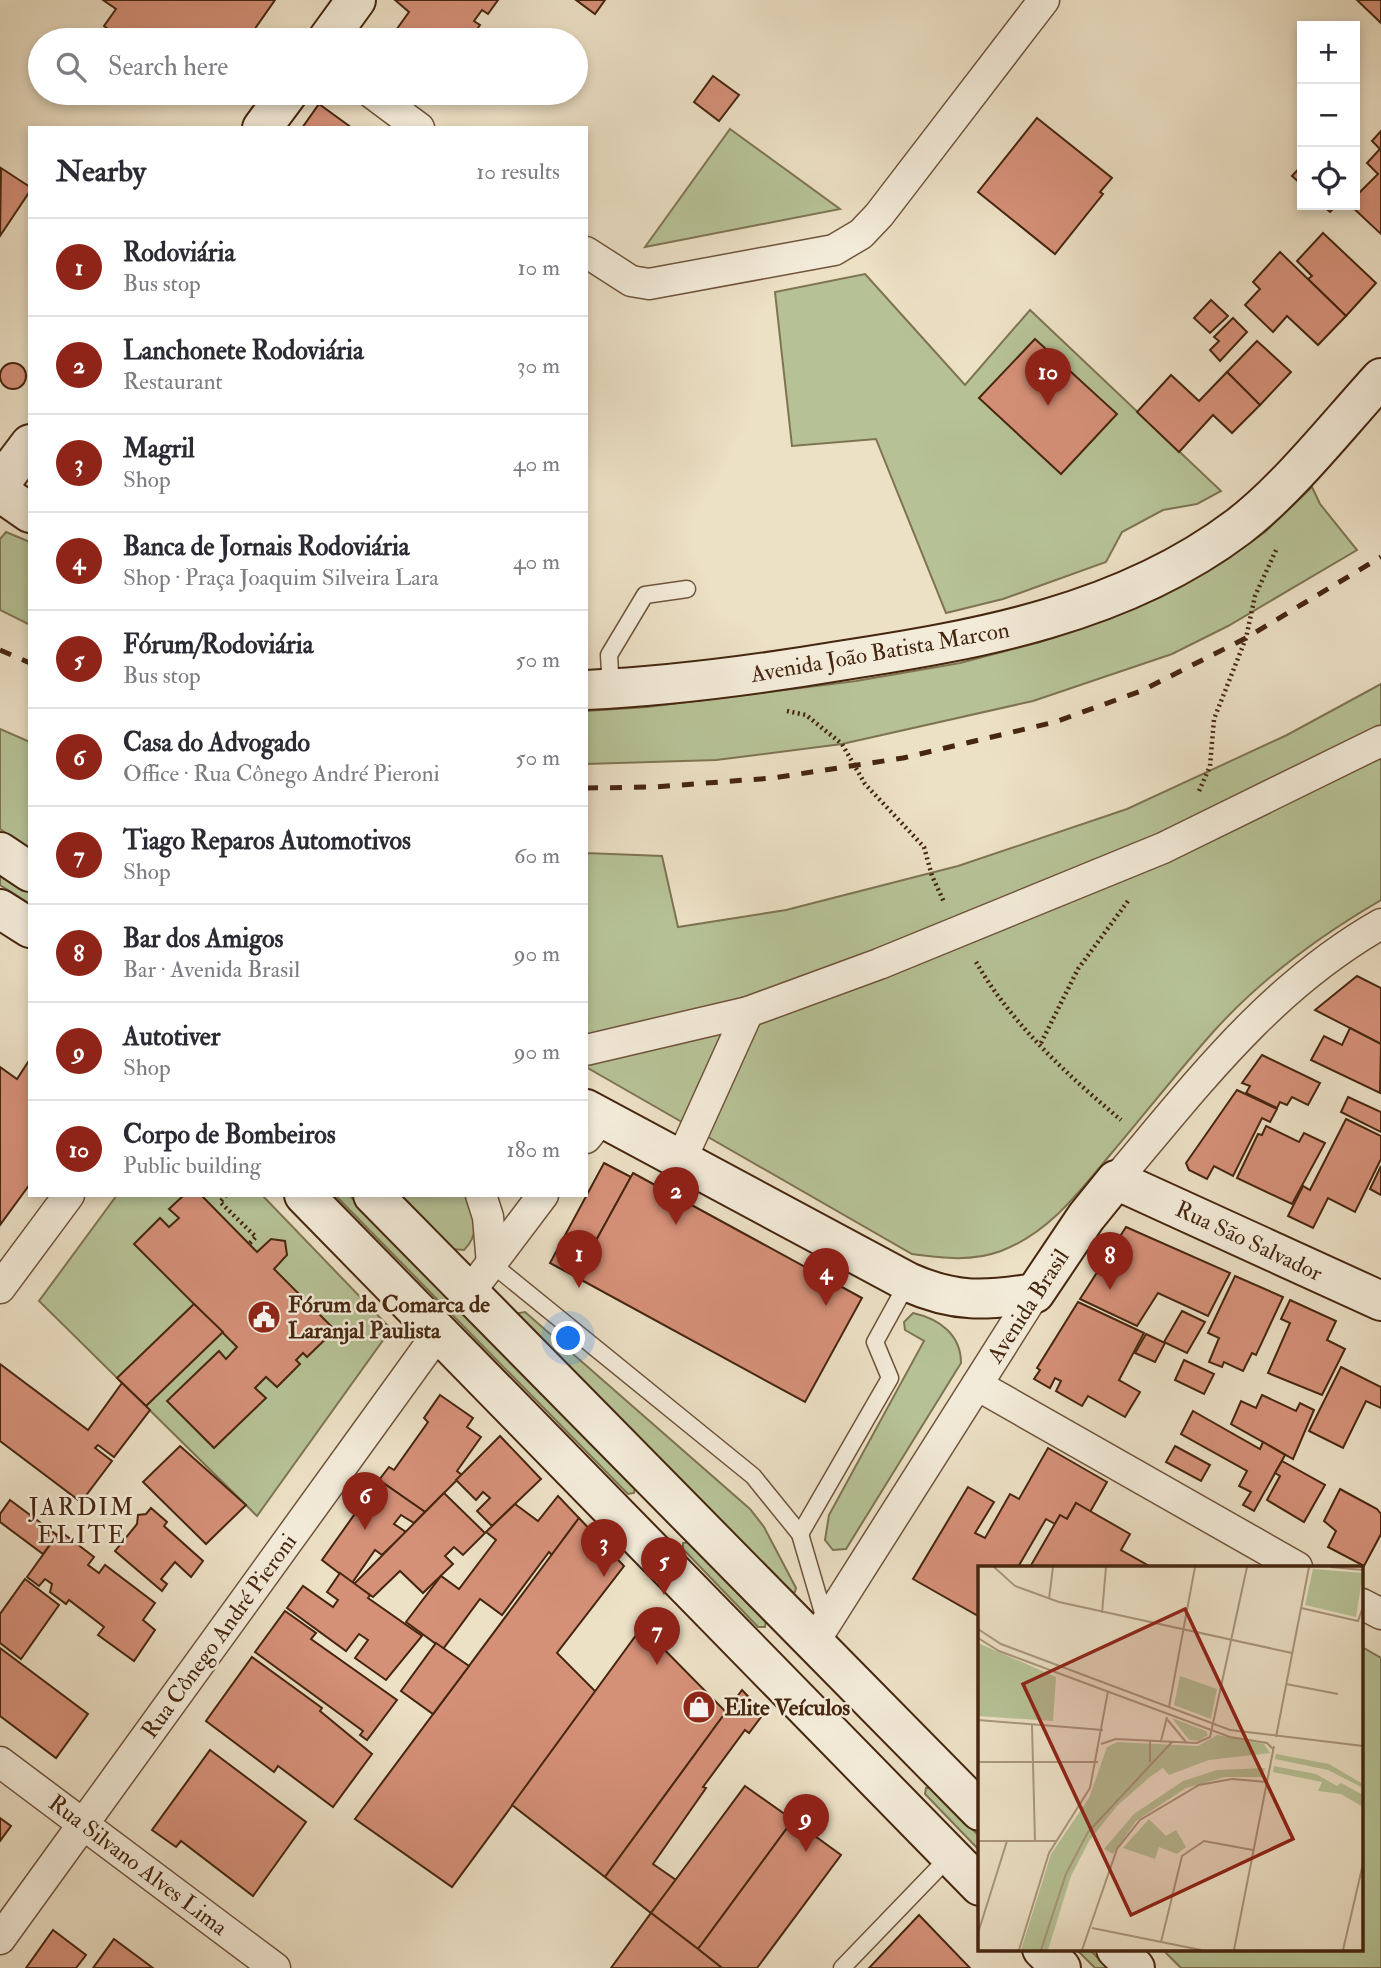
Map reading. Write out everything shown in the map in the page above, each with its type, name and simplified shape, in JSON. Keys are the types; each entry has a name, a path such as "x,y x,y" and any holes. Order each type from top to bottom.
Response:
{"main road":[{"path":"336,28 356,0"},
{"path":"263,126 279,105"},
{"name":"Avenida João Batista Marcon","path":"599,689 754,675 955,643 1009,631 1102,599 1148,580 1210,545 1261,508 1381,378"},
{"path":"0,484 28,447"},
{"path":"0,492 28,512"},
{"path":"0,852 28,871"},
{"path":"0,909 28,927"},
{"path":"592,1122 681,1160 908,1282 961,1299 989,1301 1035,1293"},
{"name":"Avenida Brasil","path":"1035,1293 1086,1217 1116,1180"},
{"name":"Rua São Salvador","path":"1116,1180 1381,1301"},
{"path":"306,1197 978,1884"},
{"path":"376,1197 480,1278 675,1502 820,1633 910,1740 978,1809"},
{"path":"639,1537 675,1502"},
{"path":"777,1678 820,1633"},
{"path":"873,1775 910,1740"},
{"path":"1044,1951 1061,1968"},
{"path":"1118,1951 1135,1968"}],"street":[{"path":"588,252 631,281 649,284 834,250 861,234 879,215 1044,0"},
{"path":"388,105 416,126"},
{"path":"588,1050 748,1012 880,964 1163,848 1381,741"},
{"name":"Avenida Brasil","path":"1116,1180 1251,1022 1311,970 1381,924"},
{"path":"681,1160 748,1012"},
{"path":"0,1288 68,1197"},
{"path":"480,1278 488,1217 482,1197"},
{"path":"480,1278 541,1197"},
{"name":"Avenida Brasil","path":"820,1633 1035,1293"},
{"name":"Rua Cônego André Pieroni","path":"0,1939 439,1332"},
{"path":"977,1385 1295,1566"},
{"path":"1364,1605 1381,1614"},
{"name":"Rua Silvano Alves Lima","path":"0,1762 275,1968"}],"lane":[{"path":"599,689 609,655 645,595 687,589"},
{"path":"480,1278 753,1476 800,1534 820,1633"},
{"path":"800,1534 890,1378 875,1342 908,1282"},
{"path":"842,1968 950,1856"}],"path":[{"path":"1041,1043 1078,969 1111,926 1163,848 1210,766 1214,719 1247,638 1255,596 1283,533 1261,508"},
{"path":"224,1197 220,1202 256,1237 249,1244"}],"green space":[{"path":"730,129 840,209 645,247"},
{"path":"865,274 965,385 1030,310 1221,491 1197,504 1163,510 1122,532 1106,562 1003,599 946,613 876,439 792,446 775,292"},
{"path":"1312,487 1320,504 1357,550 1228,626 1172,654 1033,701 842,744 716,760 588,764 588,711 647,707 856,681 960,663 1040,642 1093,624 1217,563 1265,532"},
{"path":"6,532 28,541 28,624 0,610 0,539"},
{"path":"1381,684 1381,900 1314,943 1252,993 1201,1045 1078,1193 1050,1221 1019,1243 979,1257 946,1258 912,1254 588,1068 588,853 662,856 678,927 786,910 958,866 1127,809 1287,735"},
{"path":"0,729 28,741 28,848 0,829"},
{"path":"0,873 28,890 28,903 0,885"},
{"path":"116,1197 264,1197 391,1329 257,1516 39,1301"},
{"path":"337,1197 351,1197 635,1487 634,1493 628,1494"},
{"path":"402,1197 467,1197 473,1217 473,1237 464,1250 452,1249"},
{"path":"525,1312 750,1509 764,1527 796,1588 795,1592 791,1593 519,1320 519,1313"},
{"path":"913,1313 932,1319 953,1336 961,1363 846,1549 833,1550 825,1540 829,1515 924,1341 905,1330 904,1322"},
{"path":"690,1542 766,1620 765,1627 758,1627 683,1549 683,1543"},
{"path":"1364,1648 1381,1658 1381,1968 1181,1968 1164,1951 1364,1951"},
{"path":"926,1788 932,1788 978,1835 978,1849 925,1794"},
{"path":"1078,1951 1091,1951 1108,1968 1095,1968"}],"building":[{"path":"103,0 275,0 255,28 107,28 104,26 116,9"},
{"path":"395,0 498,0 488,14 482,10 474,21 480,25 478,28 398,28 409,12"},
{"path":"576,0 605,0 595,14"},
{"path":"1357,0 1381,0 1381,23"},
{"path":"713,76 739,95 719,121 694,102"},
{"path":"320,105 349,126 303,126"},
{"path":"1037,118 1112,178 1100,192 1103,194 1055,254 978,192"},
{"path":"1381,131 1381,150 1372,141"},
{"path":"1381,150 1381,234 1355,210 1360,210 1360,192 1378,174 1367,163"},
{"path":"1,168 28,186 28,194 0,236"},
{"path":"1323,233 1376,283 1346,316 1308,279 1312,276 1297,261"},
{"path":"1280,252 1346,316 1318,345 1287,316 1273,332 1245,305 1260,289 1253,282"},
{"path":"1211,300 1228,316 1210,333 1194,318"},
{"path":"1233,318 1247,332 1220,361 1210,350 1219,341 1214,337"},
{"path":"1035,339 1117,414 1061,474 979,398"},
{"path":"1257,341 1291,372 1260,405 1227,372"},
{"path":"13,363 22,367 26,376 22,385 13,389 4,385 0,376 4,367"},
{"path":"1227,372 1260,405 1232,433 1213,415 1179,452 1137,412 1171,375 1199,401"},
{"path":"1357,976 1381,988 1381,1044 1315,1010"},
{"path":"1350,1028 1381,1044 1380,1093 1311,1060 1324,1036 1342,1045"},
{"path":"1262,1055 1320,1083 1308,1105 1292,1097 1287,1105 1280,1102 1277,1108 1246,1093 1250,1086 1242,1083"},
{"path":"28,1062 28,1187 0,1225 0,1067 17,1079"},
{"path":"1237,1090 1277,1109 1270,1122 1262,1118 1233,1176 1214,1166 1207,1179 1189,1170 1186,1163"},
{"path":"1348,1097 1381,1112 1381,1132 1341,1112"},
{"path":"1346,1119 1381,1136 1381,1159 1355,1212 1328,1198 1313,1228 1288,1216 1303,1186 1310,1190"},
{"path":"1266,1126 1299,1142 1304,1133 1325,1143 1292,1204 1237,1178 1258,1134 1262,1135"},
{"path":"604,1163 631,1177 576,1277 550,1263"},
{"path":"1381,1166 1381,1195 1370,1189"},
{"path":"633,1173 862,1298 805,1402 576,1277"},
{"name":"Fórum da Comarca de Laranjal Paulista","path":"182,1197 203,1197 257,1252 271,1239 285,1241 287,1255 274,1269 335,1330 307,1357 303,1353 296,1360 300,1364 277,1387 266,1377 255,1388 266,1398 214,1448 167,1401 219,1351 226,1359 237,1347 134,1244 160,1218 169,1227 179,1218 169,1209"},
{"path":"1126,1227 1230,1273 1208,1316 1158,1293 1137,1326 1080,1299"},
{"path":"1235,1276 1283,1297 1256,1355 1252,1353 1243,1371 1224,1362 1222,1367 1209,1362 1219,1338 1208,1333"},
{"path":"1290,1300 1336,1321 1327,1340 1345,1349 1322,1395 1268,1373 1290,1323 1281,1319"},
{"path":"1078,1302 1144,1333 1119,1380 1140,1392 1125,1417 1088,1396 1082,1406 1056,1391 1061,1381 1055,1378 1050,1388 1034,1379 1040,1370 1037,1368"},
{"path":"194,1304 223,1332 146,1406 117,1378"},
{"path":"1182,1311 1205,1322 1187,1353 1164,1342"},
{"path":"1146,1334 1165,1343 1155,1362 1135,1353"},
{"path":"1184,1360 1214,1374 1204,1394 1175,1380"},
{"path":"0,1364 88,1430 122,1383 150,1410 114,1457 98,1445 95,1448 112,1461 81,1502 0,1441"},
{"path":"1341,1367 1381,1387 1381,1408 1366,1401 1343,1448 1309,1431"},
{"path":"440,1395 473,1418 467,1427 481,1437 457,1471 462,1475 425,1512 379,1480 389,1467 394,1470 428,1422 424,1418"},
{"path":"1262,1395 1296,1411 1300,1403 1314,1410 1293,1459 1231,1424 1241,1401 1256,1408"},
{"path":"1193,1411 1260,1449 1263,1442 1285,1455 1254,1511 1243,1505 1251,1492 1239,1486 1247,1471 1181,1434"},
{"path":"500,1436 541,1479 492,1526 477,1511 490,1498 483,1492 476,1500 456,1480"},
{"path":"180,1446 246,1505 206,1544 143,1482"},
{"path":"1175,1446 1210,1465 1201,1481 1166,1462"},
{"path":"1048,1448 1107,1482 1090,1512 1076,1503 1067,1519 1060,1515 1055,1524 1046,1519 1019,1566 978,1566 978,1616 913,1579 968,1487 994,1502 975,1533 985,1538 1010,1494 1019,1499"},
{"path":"1282,1461 1325,1485 1304,1522 1267,1500 1280,1476 1275,1473"},
{"path":"379,1480 425,1512 414,1523 401,1515 394,1524 406,1532 382,1555 375,1550 352,1583 322,1560"},
{"path":"1340,1489 1377,1509 1381,1514 1381,1534 1364,1566 1328,1547 1336,1531 1324,1521"},
{"path":"444,1493 485,1533 463,1555 454,1547 445,1556 453,1564 423,1593 400,1571 373,1597 354,1584"},
{"path":"558,1496 579,1518 552,1555 549,1552 502,1615 480,1599 443,1649 406,1622 441,1576 459,1589 496,1540 486,1532 515,1504 538,1521"},
{"path":"10,1500 57,1535 43,1554 0,1522 0,1514"},
{"path":"1076,1503 1130,1534 1121,1550 1149,1566 1031,1566 1060,1515 1067,1519"},
{"path":"151,1508 167,1522 164,1526 203,1561 191,1577 175,1562 161,1579 167,1584 162,1591 115,1551 137,1524 138,1515 146,1514"},
{"path":"579,1518 624,1566 557,1653 596,1692 452,1887 355,1819"},
{"path":"60,1531 94,1557 88,1565 99,1573 105,1565 155,1603 143,1620 155,1630 134,1661 98,1635 104,1627 69,1600 66,1604 50,1592 52,1584 45,1579 39,1586 27,1577"},
{"path":"340,1573 370,1595 368,1598 422,1636 386,1680 355,1658 368,1640 359,1634 346,1651 287,1608 303,1586 333,1607 338,1600 327,1592"},
{"path":"25,1579 59,1605 21,1659 0,1643 0,1614"},
{"path":"285,1611 316,1633 311,1639 397,1700 367,1740 360,1735 363,1731 255,1652"},
{"path":"642,1627 726,1712 605,1877 512,1805"},
{"path":"436,1643 469,1666 433,1714 401,1691"},
{"path":"0,1648 88,1714 56,1758 0,1716"},
{"path":"252,1657 322,1708 320,1711 372,1754 333,1807 278,1766 274,1772 206,1721"},
{"path":"742,1690 764,1713 749,1733 745,1730 703,1787 706,1788 653,1864 676,1880 651,1913 605,1877"},
{"path":"210,1750 306,1822 253,1896 181,1841 176,1847 152,1830"},
{"path":"745,1786 793,1820 698,1949 651,1913"},
{"path":"0,1818 11,1826 0,1841"},
{"path":"793,1820 841,1855 757,1968 722,1968 698,1949"},
{"path":"651,1913 698,1949 722,1968 611,1968"},
{"path":"919,1915 970,1968 869,1968"},
{"path":"53,1930 86,1955 76,1968 26,1968"},
{"path":"114,1939 153,1968 93,1968"}],"railway":[{"path":"588,788 654,787 773,778 903,758 1055,722 1141,691 1246,638 1381,557"},
{"path":"0,650 28,662"}],"place":[{"name":"Corpo de Bombeiros","path":"1048,406"},
{"name":"Lanchonete Rodoviária","path":"676,1225"},
{"name":"Rodoviária","path":"579,1288"},
{"name":"Bar dos Amigos","path":"1110,1290"},
{"name":"Banca de Jornais Rodoviária","path":"826,1306"},
{"name":"Fórum da Comarca de Laranjal Paulista","path":"264,1317"},
{"name":"Casa do Advogado","path":"365,1530"},
{"name":"Magril","path":"604,1577"},
{"name":"Fórum/Rodoviária","path":"664,1595"},
{"name":"Tiago Reparos Automotivos","path":"657,1665"},
{"name":"Elite Veículos","path":"699,1707"},
{"name":"Autotiver","path":"806,1852"}],"district":[{"name":"JARDIM ELITE","path":"82,1521"}]}
